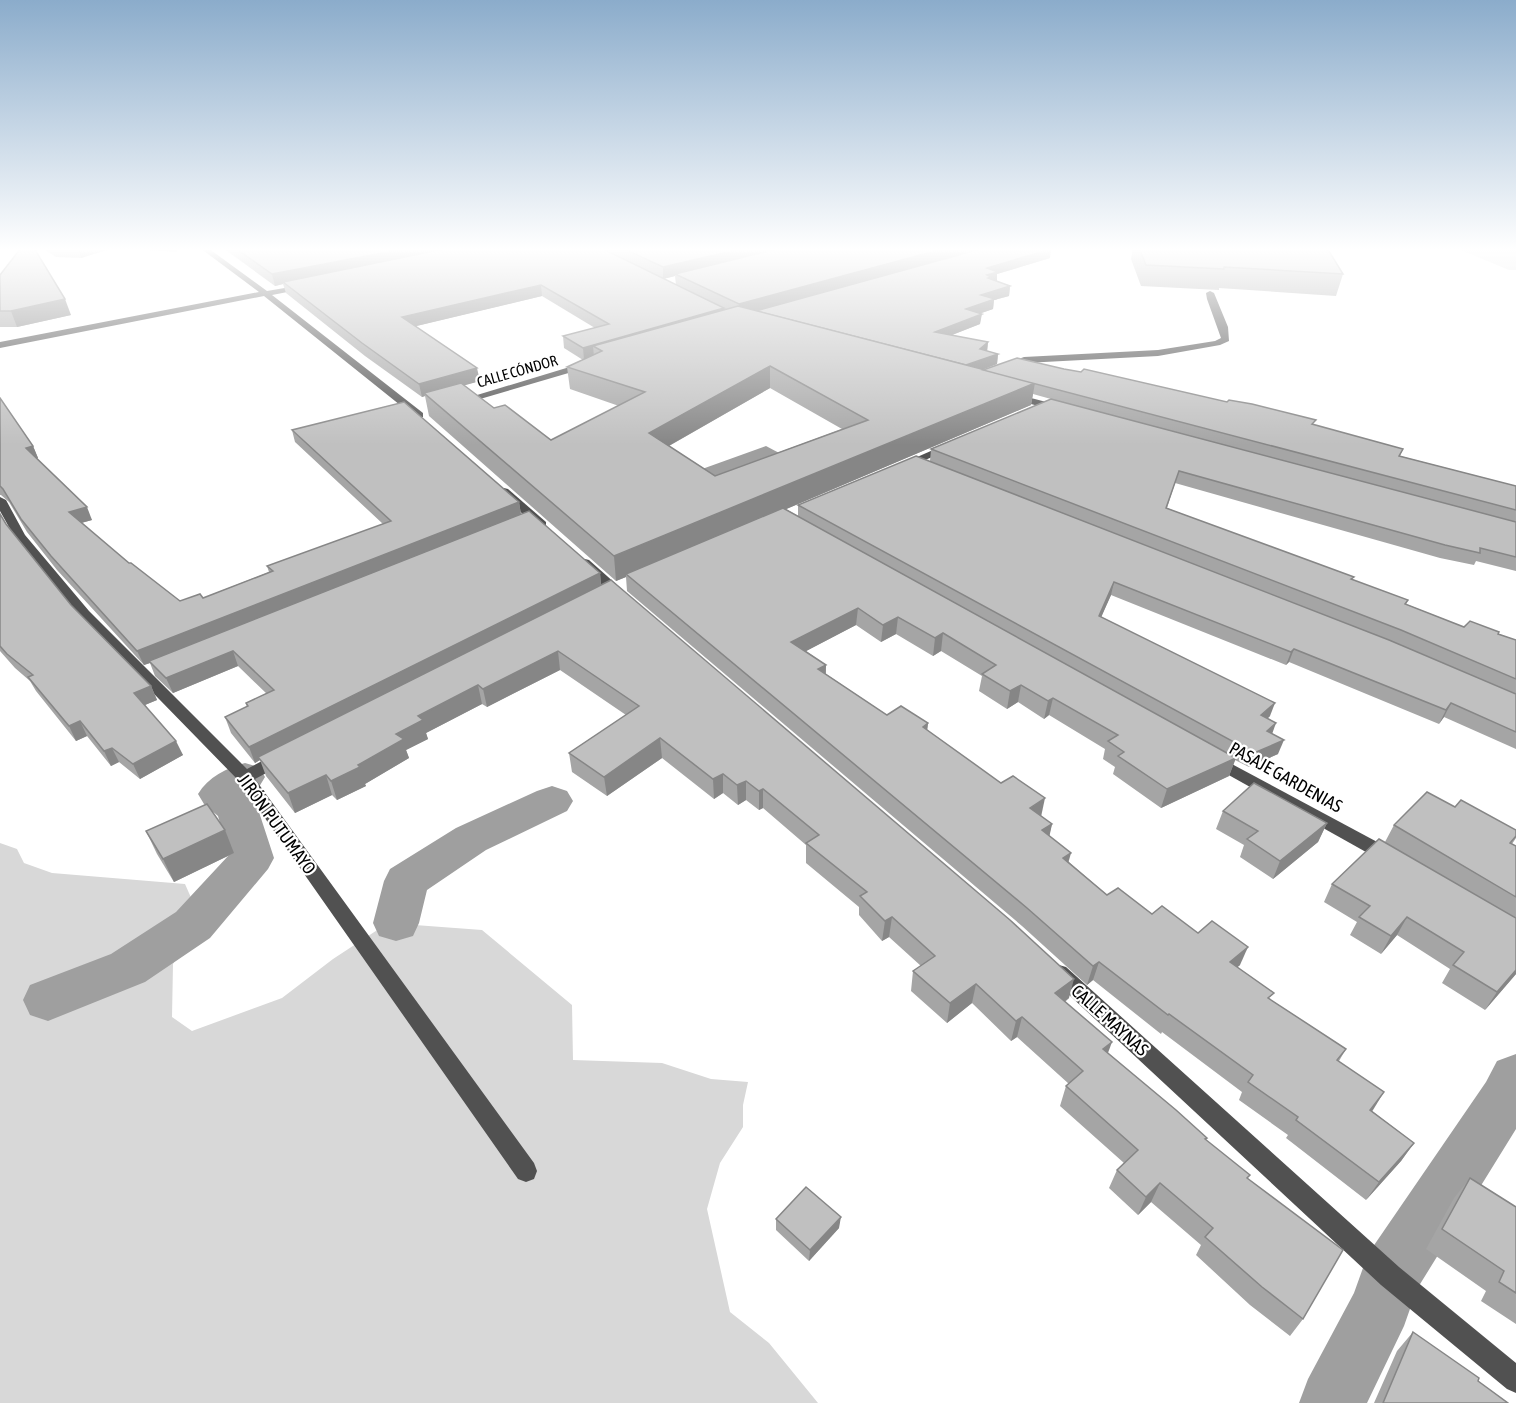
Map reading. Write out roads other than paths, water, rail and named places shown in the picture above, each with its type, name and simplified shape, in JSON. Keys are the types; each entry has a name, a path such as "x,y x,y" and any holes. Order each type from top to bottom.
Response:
{"street":[{"path":"0,345 164,313"},
{"path":"291,313 426,422"},
{"path":"1001,368 1024,360 1158,353 1217,343 1226,339 1226,327 1217,313"},
{"name":"CALLE CÓNDOR","path":"452,404 601,361"},
{"path":"1004,393 1068,411"},
{"path":"1024,414 1046,405"},
{"path":"417,414 429,410"},
{"path":"893,470 958,442"},
{"path":"915,460 937,469"},
{"path":"498,485 528,519 549,531"},
{"name":"JIRÓN PUTUMAYO","path":"0,500 20,536 84,614 146,672 244,777 526,1171"},
{"path":"574,553 632,605"},
{"path":"244,777 297,750"},
{"name":"PASAJE GARDENIAS","path":"1201,752 1403,866"},
{"name":"CALLE MAYNAS","path":"1040,957 1390,1275 1516,1380"}],"waterway":[{"path":"48,1000 128,968 193,925 252,858 237,809 219,794 245,777"},
{"path":"396,923 406,881 471,839 552,801"},
{"path":"1332,1403 1382,1304 1390,1276 1505,1099 1516,1078"}]}
